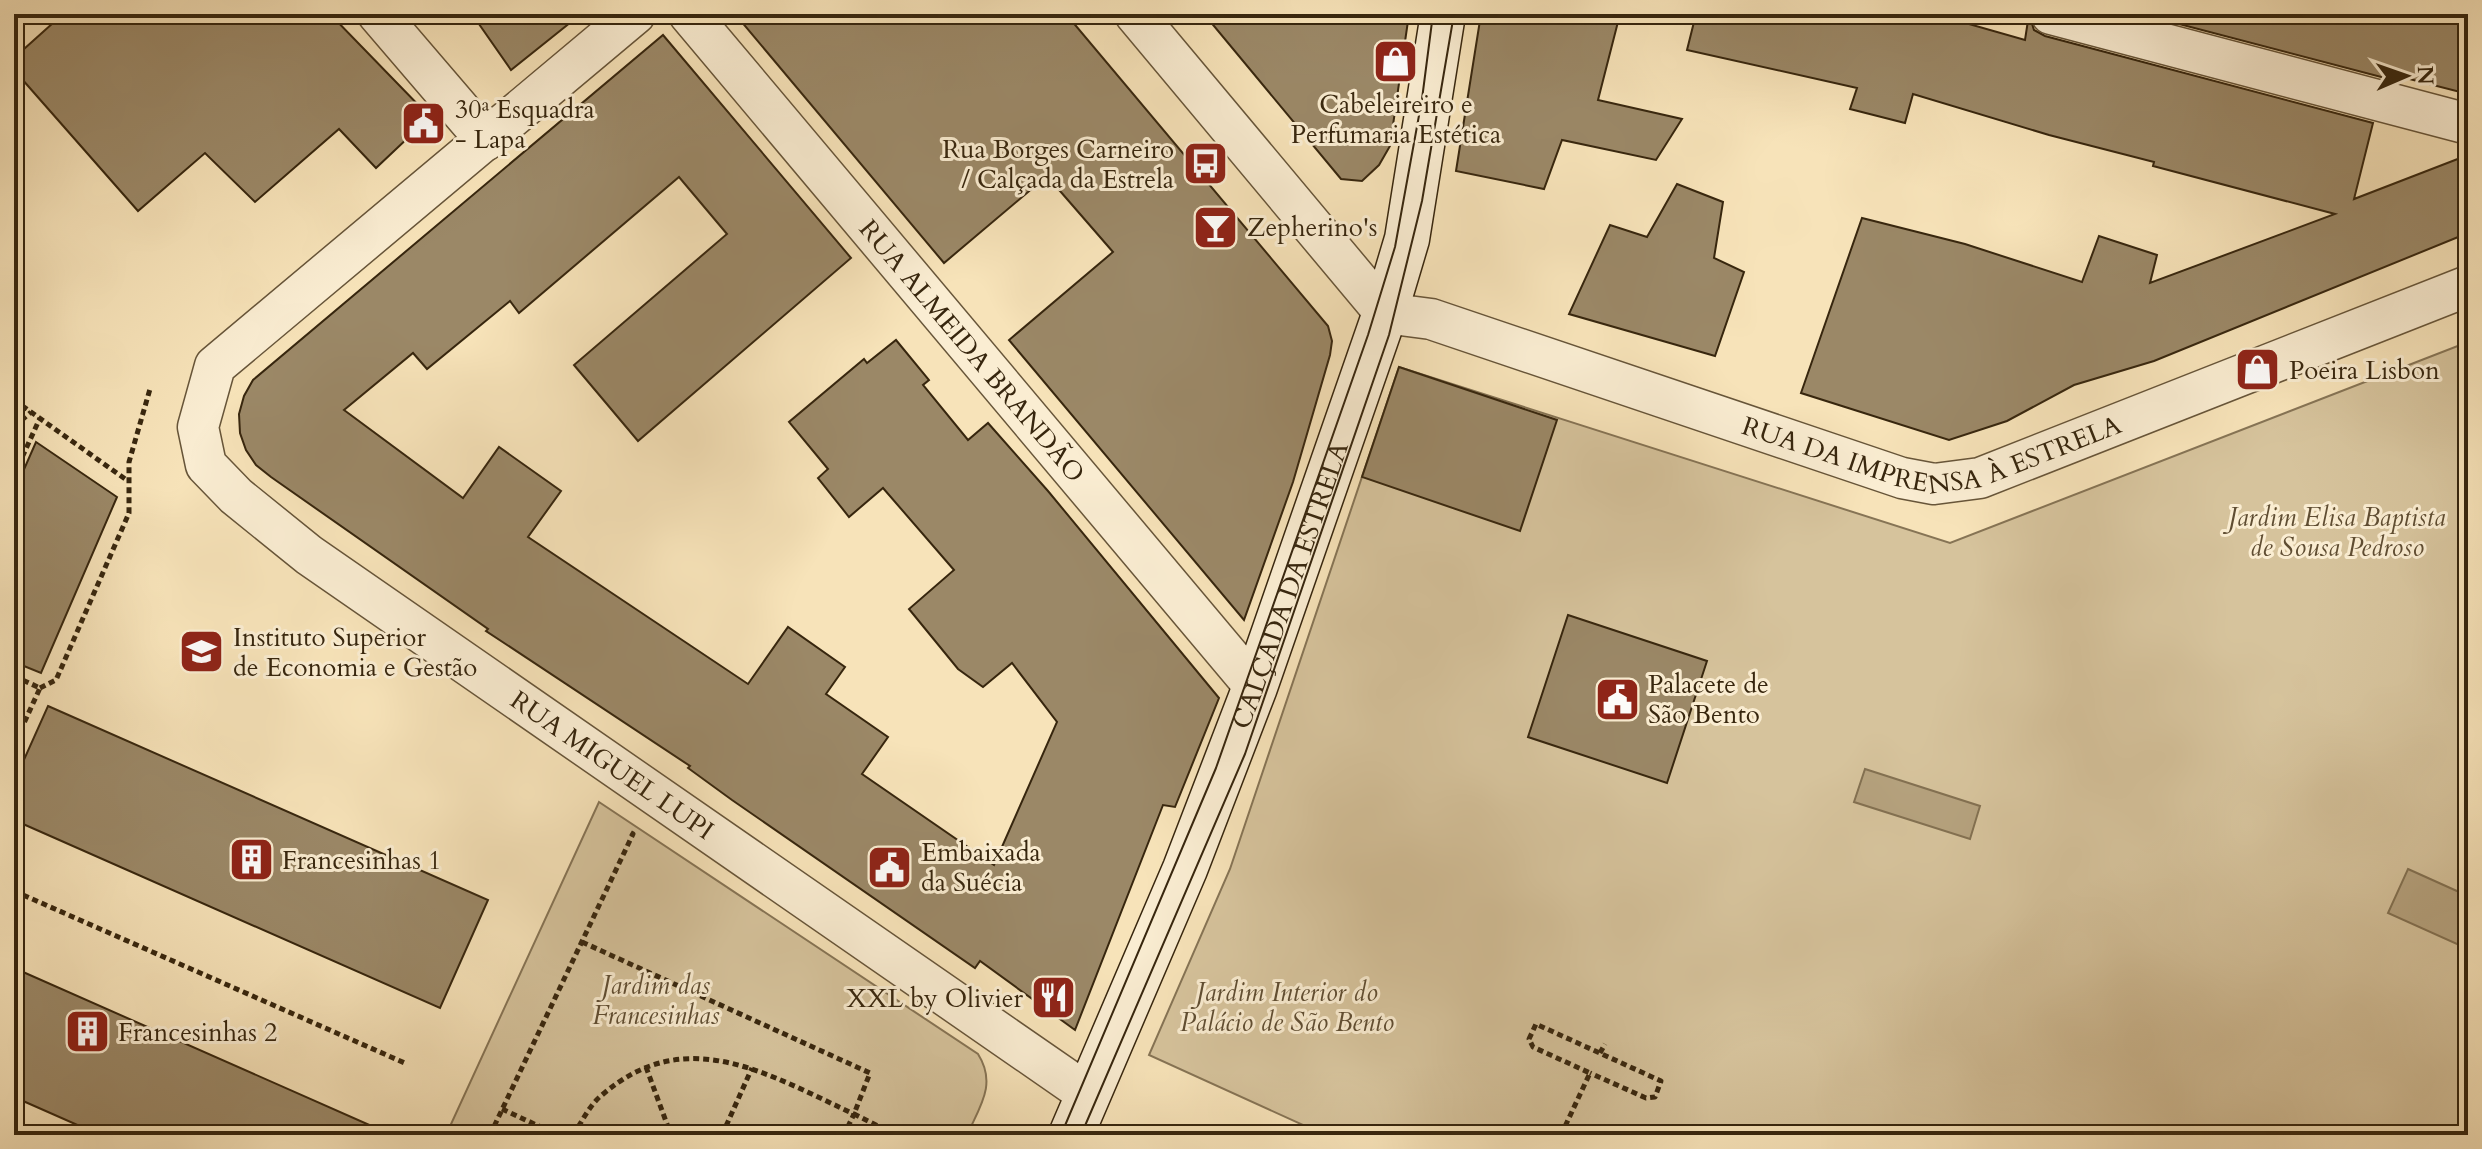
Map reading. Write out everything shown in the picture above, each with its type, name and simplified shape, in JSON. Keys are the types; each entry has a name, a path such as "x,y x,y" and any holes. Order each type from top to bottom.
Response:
{"main road":[{"name":"CALÇADA DA ESTRELA","path":"1071,1135 1185,869 1255,687 1385,313 1407,239 1443,14"}],"street":[{"path":"378,14 486,140"},
{"name":"RUA MIGUEL LUPI","path":"635,14 215,366 198,427 206,465 236,496 309,555 1089,1095"},
{"name":"RUA ALMEIDA BRANDÃO","path":"689,14 1255,687"},
{"path":"1135,14 1385,313"},
{"path":"2051,14 2468,124"},
{"name":"RUA DA IMPRENSA À ESTRELA","path":"1385,313 1431,319 1887,473 1934,484 1980,478 2468,286"}],"path":[{"path":"14,745 40,688 56,680 129,513 129,462 150,389"},
{"path":"14,400 129,482"},
{"path":"14,427 31,412"},
{"path":"14,475 40,418"},
{"path":"14,676 40,688"},
{"path":"490,1135 633,834"},
{"path":"14,891 407,1064"},
{"path":"582,942 870,1073 844,1135"},
{"path":"1536,1024 1661,1081 1655,1097 1646,1098 1590,1073 1533,1047 1529,1039 1536,1024"},
{"path":"1600,1053 1605,1044"},
{"path":"573,1135 600,1096 646,1067 699,1057 752,1068 854,1114 888,1131 888,1135"},
{"path":"646,1067 671,1135"},
{"path":"722,1135 752,1068"},
{"path":"1561,1135 1590,1073"},
{"path":"502,1109 558,1135"}],"green space":[{"path":"2468,342 2468,1135 1325,1135 1149,1055 1230,869 1399,367 1950,543"},
{"name":"Jardim das Francesinhas","path":"599,802 978,1054 984,1065 986,1085 981,1105 967,1135 446,1135"}],"shaded area":[{"path":"1865,769 1980,806 1970,839 1854,802"},
{"path":"2408,869 2468,896 2468,949 2388,913"}],"building":[{"path":"63,14 330,14 430,117 376,168 339,129 255,202 205,153 138,211 14,70 14,58"},
{"path":"472,14 581,14 511,70"},
{"path":"735,14 1066,14 1328,326 1332,341 1330,355 1293,482 1244,620 1009,340 1113,252 1047,176 944,263"},
{"path":"1204,14 1409,14 1390,146 1379,165 1362,181 1341,179"},
{"path":"1481,14 1620,14 1598,100 1682,119 1656,160 1562,140 1544,189 1456,171"},
{"path":"1696,14 1934,14 2025,40 2029,14 2034,30 2045,36 2373,123 2354,199 2468,155 2468,233 2154,361 2074,385 2007,421 1949,440 1801,393 1862,218 1965,244 2082,282 2099,236 2157,255 2150,283 2335,214 2153,166 2154,162 2049,135 1913,94 1905,123 1850,109 1857,88 1687,50"},
{"path":"2141,14 2468,14 2468,94 2386,73 2385,78"},
{"path":"663,35 851,258 638,441 574,365 727,234 679,177 519,313 510,301 427,369 413,353 344,410 463,498 499,447 561,491 528,537 748,684 788,627 845,667 826,694 888,737 862,774 994,865 1057,722 1012,663 983,687 958,669 909,609 954,570 883,488 849,517 818,478 828,469 789,422 864,359 867,363 896,340 929,380 923,385 968,440 988,423 1219,698 1175,807 1163,805 1075,1030 980,961 975,968 732,800 688,768 690,766 486,631 488,629 271,477 256,465 246,450 240,433 239,414 253,380"},
{"path":"1677,184 1723,202 1714,258 1744,272 1715,356 1569,314 1610,225 1647,237"},
{"path":"1399,367 1557,420 1520,531 1362,477"},
{"path":"36,442 117,497 41,673 14,662 14,492"},
{"name":"Palacete de São Bento","path":"1568,615 1707,661 1667,783 1528,737"},
{"name":"Francesinhas 1","path":"48,706 488,900 440,1008 14,820 14,782"},
{"name":"Francesinhas 2","path":"14,968 392,1135 100,1135 14,1097"}],"tram line":[{"path":"1061,1135 1216,768 1368,335 1395,247 1422,99 1433,14"},
{"path":"1081,1135 1245,754 1389,335 1422,201 1454,14"}],"place":[{"name":"Cabeleireiro e Perfumaria Estética","path":"1396,61"},
{"name":"30ª Esquadra - Lapa","path":"424,124"},
{"name":"Rua Borges Carneiro / Calçada da Estrela","path":"1205,164"},
{"name":"Zepherino's","path":"1216,227"},
{"name":"Poeira Lisbon","path":"2258,370"},
{"name":"Instituto Superior de Economia e Gestão","path":"202,652"},
{"name":"Palacete de São Bento","path":"1617,699"},
{"name":"Francesinhas 1","path":"251,860"},
{"name":"Embaixada da Suécia","path":"890,867"},
{"name":"XXL by Olivier","path":"1054,998"},
{"name":"Francesinhas 2","path":"87,1032"}],"park label":[{"name":"Jardim Elisa Baptista de Sousa Pedroso","path":"2337,532"},
{"name":"Jardim Interior do Palácio de São Bento","path":"1287,1007"}]}
